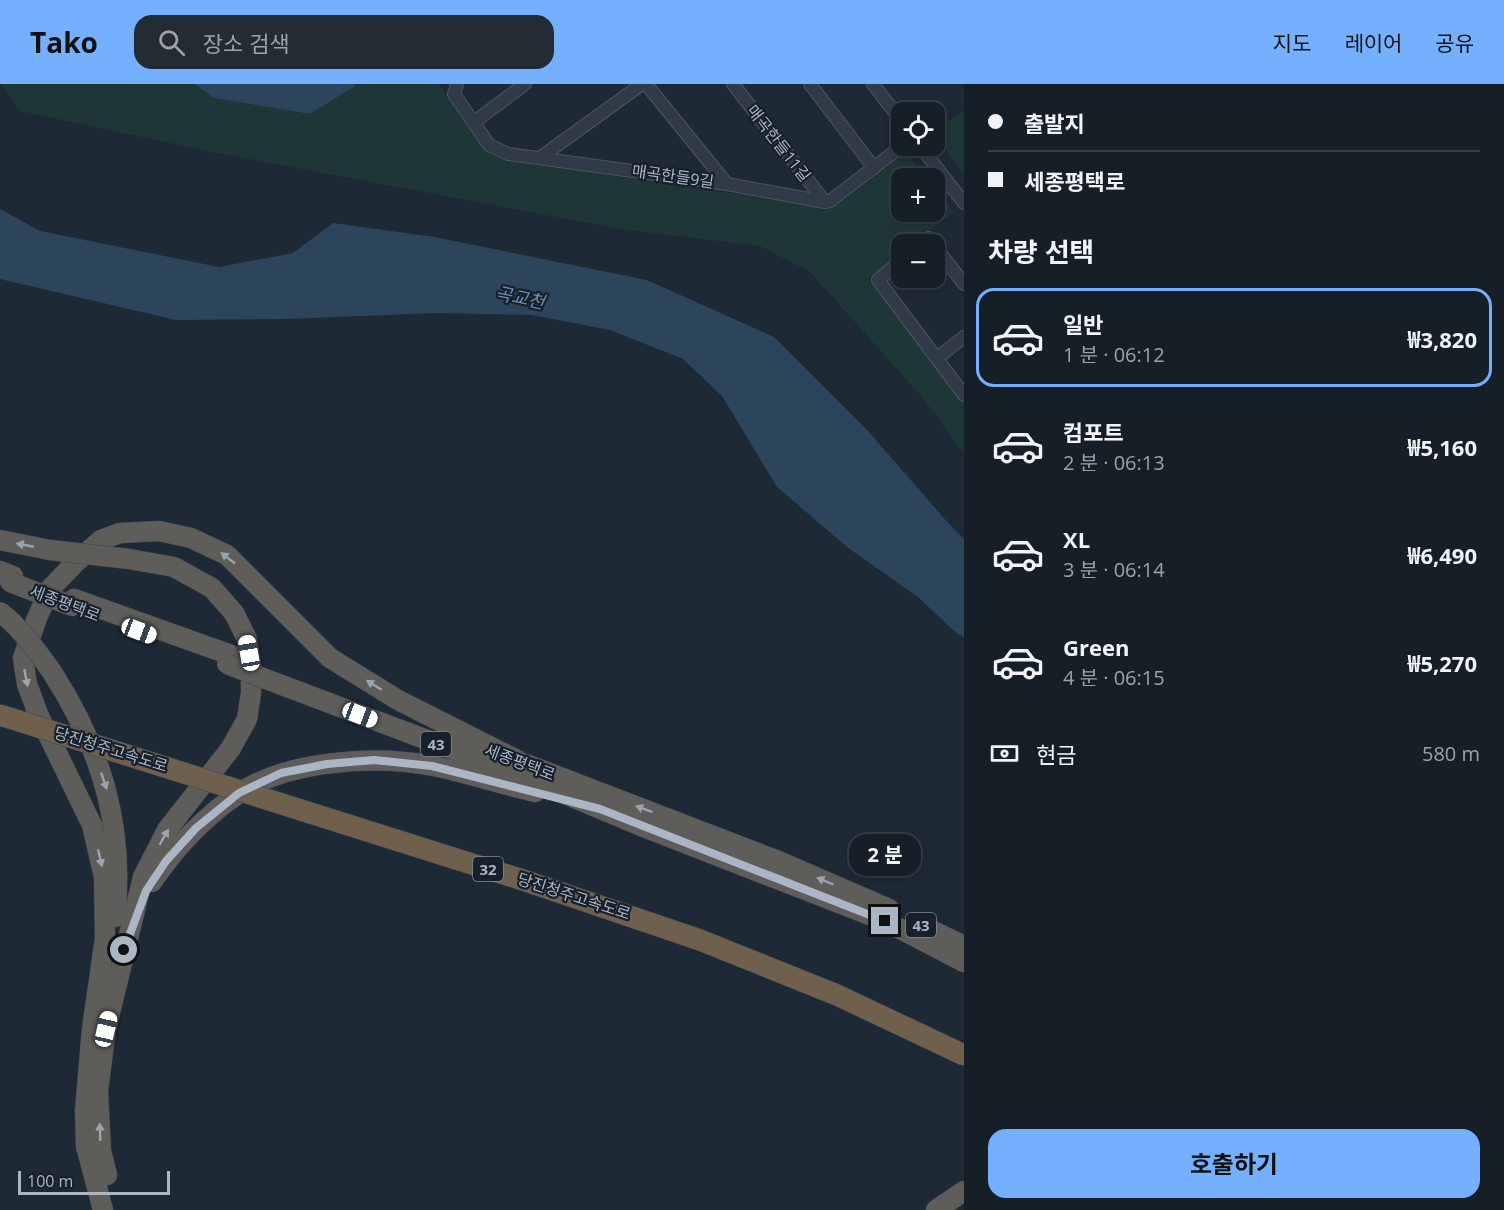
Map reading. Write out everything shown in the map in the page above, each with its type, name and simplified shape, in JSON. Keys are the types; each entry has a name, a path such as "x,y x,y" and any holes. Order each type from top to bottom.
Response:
{"highway":[{"path":"103,1210 86,1146 85,1111 92,1029 105,938 104,877 92,825 38,714 27,684 23,658 50,589 101,540 120,533 159,531 191,538 227,555 330,657 398,700 519,761"},
{"path":"0,540 174,567 212,588 234,613 247,639 251,667 251,693 247,719 231,748 167,830 142,877 124,950 106,1029 99,1091 101,1151 116,1210"},
{"name":"세종평택로","path":"6,577 272,676 600,809 882,912 964,946"},
{"path":"0,612 39,653 52,672 86,731 107,790 115,837 119,886 113,938 92,1029"},
{"name":"세종평택로","path":"272,676 519,761 776,860 882,912 964,962"},
{"name":"당진청주고속도로","path":"0,701 384,821 704,926 845,983 964,1039"},
{"name":"당진청주고속도로","path":"0,715 483,867 700,940 837,995 964,1055"},
{"path":"124,950 146,891 166,861 196,828 239,793 281,773 327,764 374,760 432,766 600,809"},
{"path":"936,1210 964,1191"}],"street":[{"path":"474,122 525,84"},
{"path":"541,157 644,84 727,184"},
{"name":"매곡한들11길","path":"733,84 825,202"},
{"path":"810,84 874,168"},
{"path":"873,84 891,108"},
{"name":"매곡한들9길","path":"456,89 489,145 508,154 727,184 825,202"},
{"path":"825,202 830,201 891,155"},
{"path":"928,156 964,203"},
{"path":"945,262 964,284"},
{"path":"891,270 878,280 964,395"},
{"path":"937,358 964,337"}],"green space":[{"path":"0,84 194,84 214,98 310,114 354,84 439,84 486,150 503,160 826,207 845,199 902,156 910,157 919,168 891,168 891,222 941,222 925,234 891,234 891,261 868,279 964,403 964,454 923,398 809,271 760,246 620,229 212,152 20,111"},
{"path":"964,110 964,175 945,149 945,124"},
{"path":"945,200 954,212 945,219"}],"water":[{"path":"194,84 354,84 355,86 310,114 214,98"},
{"name":"곡교천","path":"0,209 40,231 219,267 293,253 333,223 434,237 647,280 774,337 868,431 964,539 964,638 918,597 847,547 777,487 722,396 683,359 610,330 532,315 435,313 287,319 176,320 0,279"}],"route":[{"path":"124,950 146,891 166,861 196,828 239,793 281,773 327,764 374,760 432,766 600,809 885,921"}]}
